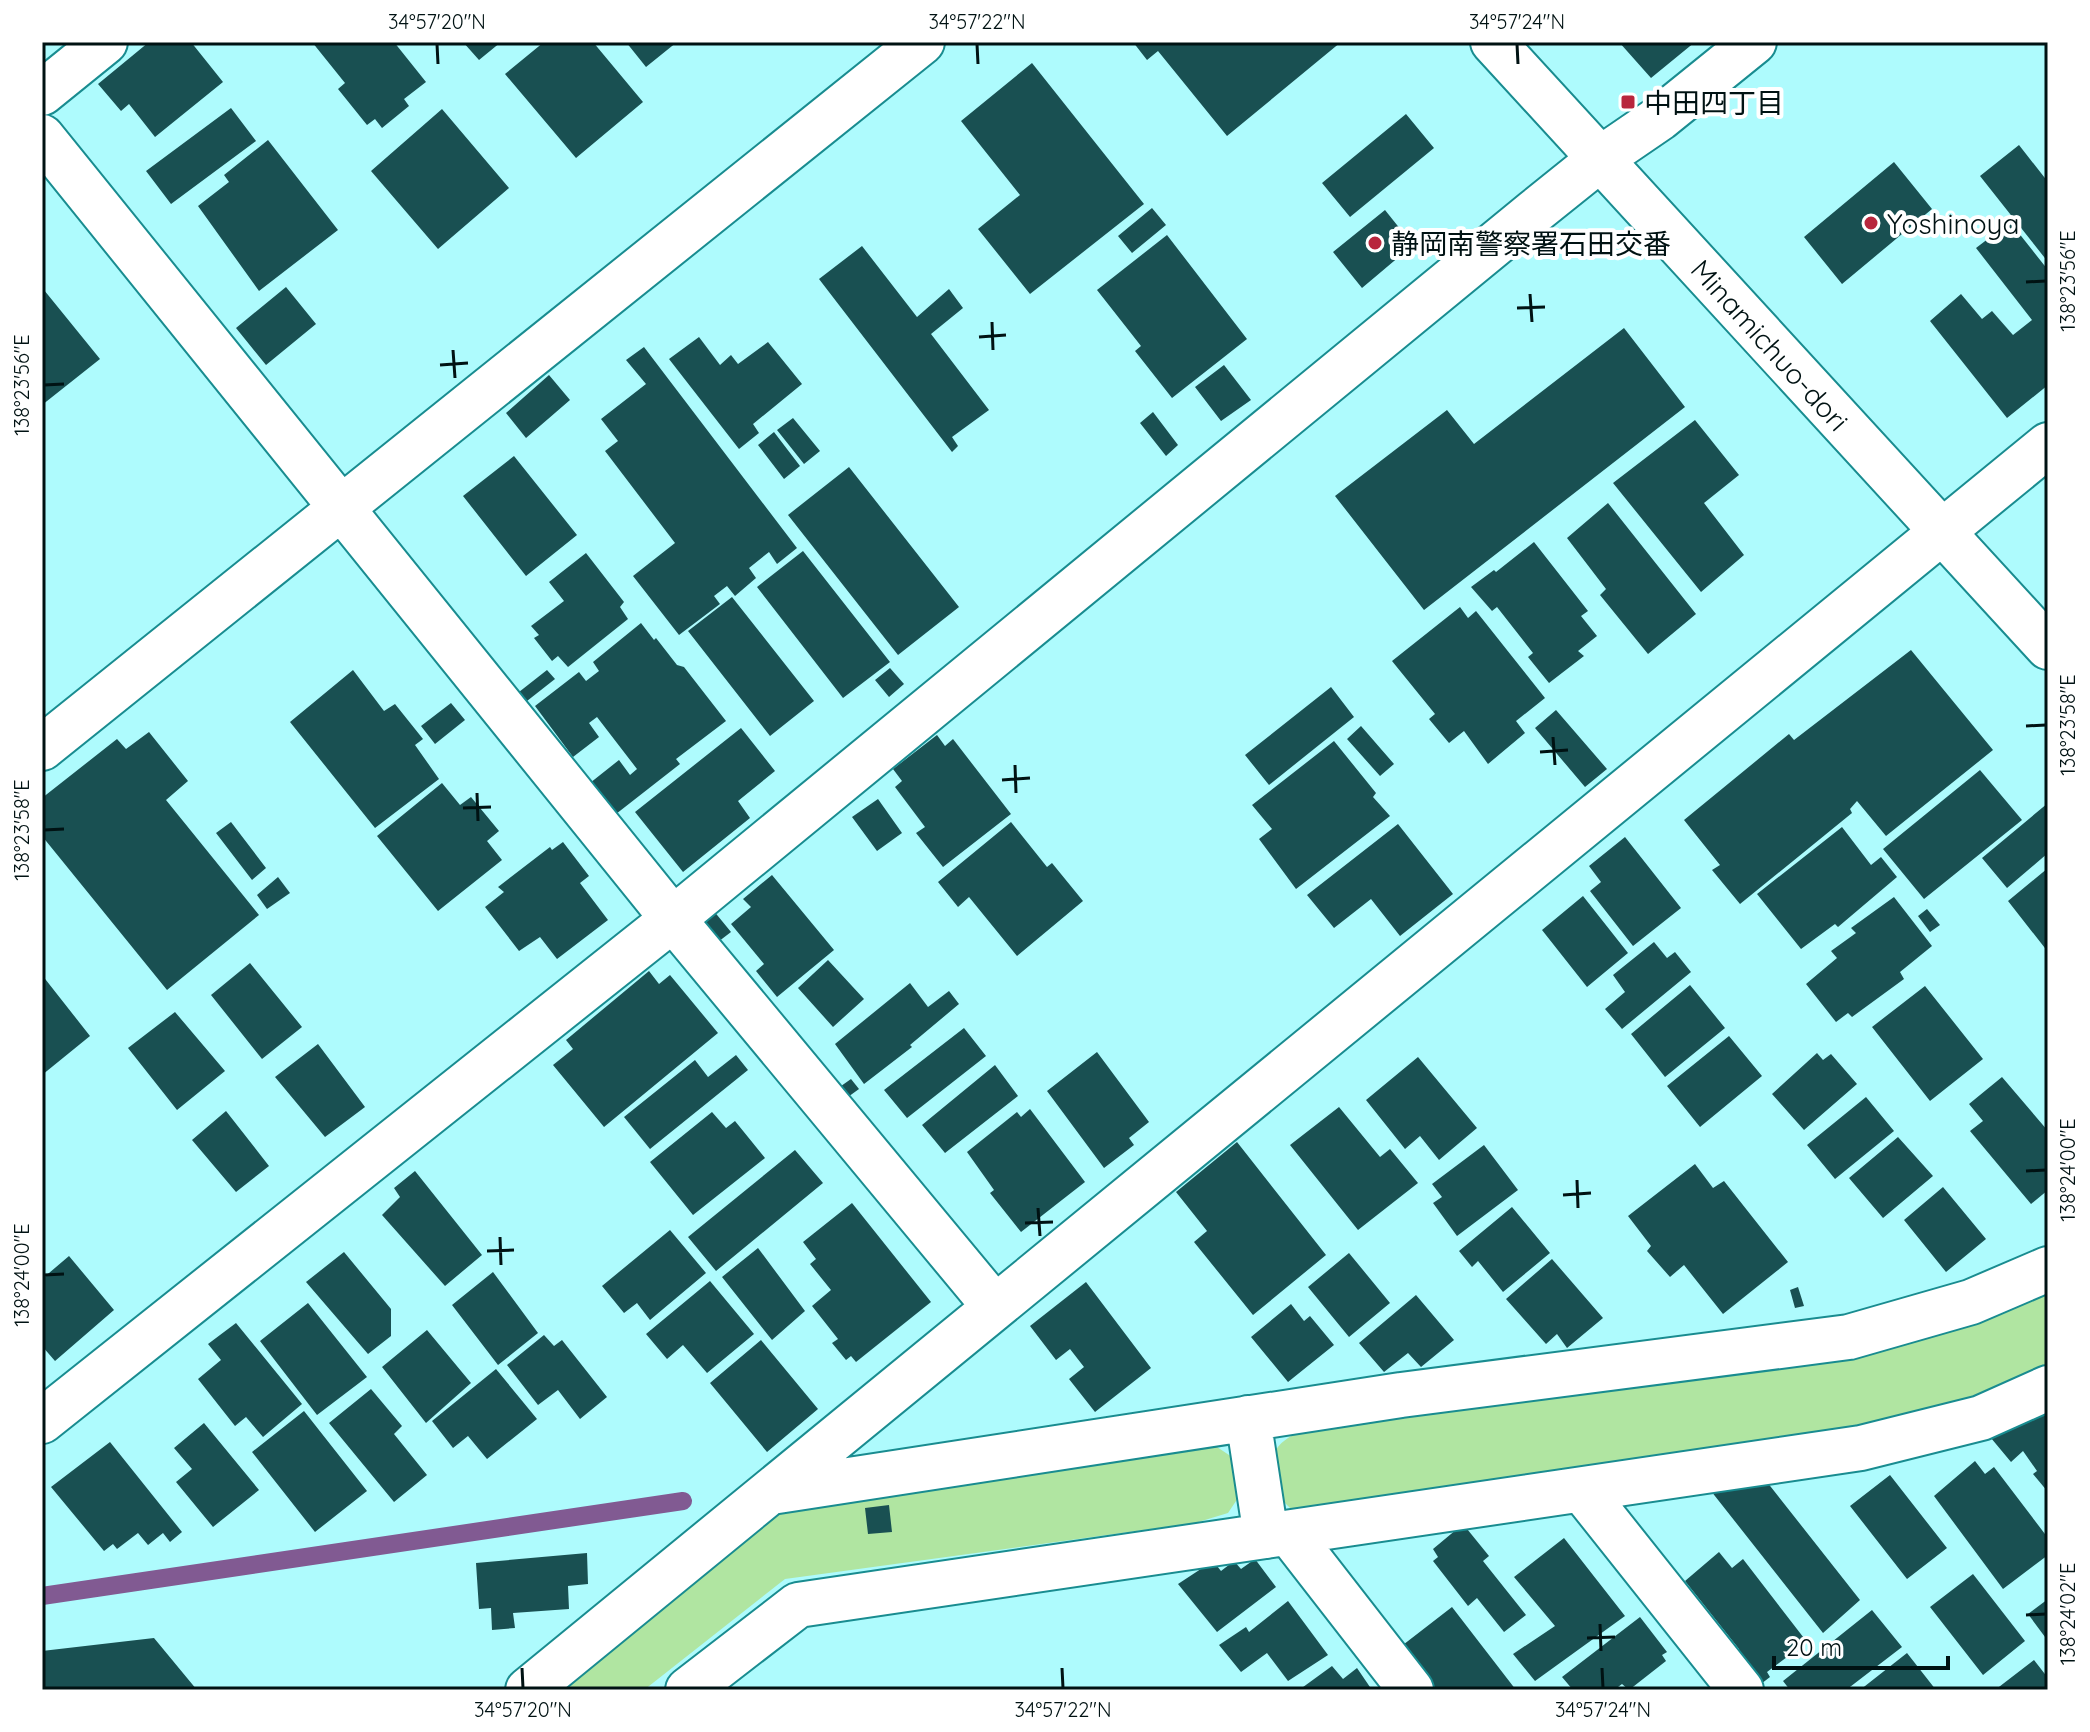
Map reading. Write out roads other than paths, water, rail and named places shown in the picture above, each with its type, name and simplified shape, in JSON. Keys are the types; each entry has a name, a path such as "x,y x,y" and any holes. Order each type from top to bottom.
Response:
{"street":[{"path":"42,93 105,42"},
{"path":"42,748 922,42"},
{"name":"Minamichuo-dori","path":"1493,42 2048,647"},
{"path":"42,1421 673,919 1600,159 1660,118 1754,42"},
{"path":"42,137 673,919 995,1307"},
{"path":"528,1690 2048,445"},
{"path":"768,1493 1401,1395 1849,1337 1971,1302 2048,1269"},
{"path":"688,1690 798,1605 1861,1448 1981,1418 2048,1388"},
{"path":"1248,1418 1278,1534 1411,1690"},
{"path":"1582,1490 1741,1690"}],"waterway":[{"path":"42,1596 683,1501"}],"place":[{"name":"中田四丁目","path":"1628,102"},
{"name":"Yoshinoya","path":"1871,223"},
{"name":"静岡南警察署石田交番","path":"1375,243"}]}
